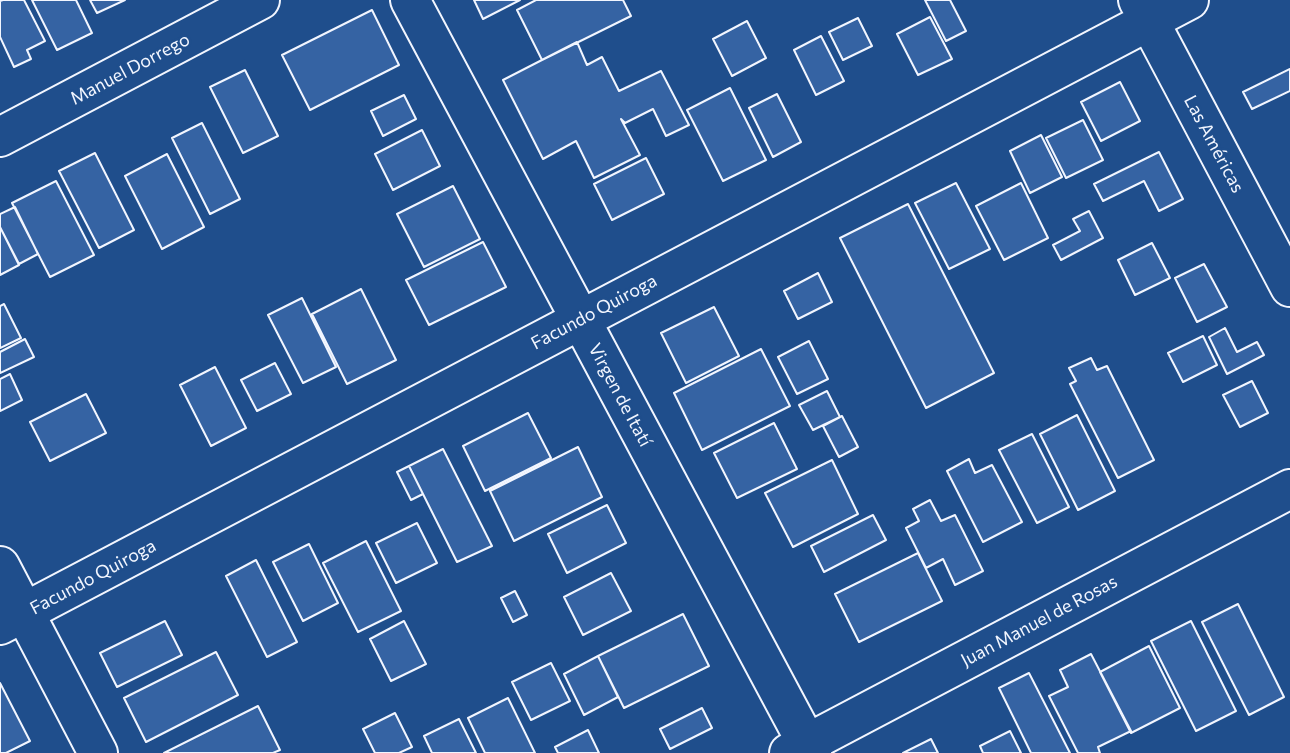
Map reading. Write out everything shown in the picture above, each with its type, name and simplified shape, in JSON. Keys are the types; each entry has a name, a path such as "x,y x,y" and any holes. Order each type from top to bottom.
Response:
{"street":[{"name":"Manuel Dorrego","path":"0,137 260,0"},
{"name":"Virgen de Itatí","path":"410,0 580,320 802,750"},
{"name":"Facundo Quiroga","path":"12,619 580,320 1144,10 1189,0"},
{"name":"Las Américas","path":"1144,10 1290,287"},
{"name":"Juan Manuel de Rosas","path":"802,750 1290,489"},
{"path":"0,566 12,619 98,753"}],"building":[{"path":"24,0 45,41 27,50 31,59 14,67 0,37 0,1"},
{"path":"32,0 76,0 92,33 57,50"},
{"path":"90,0 125,0 97,13"},
{"path":"474,0 520,0 483,19"},
{"path":"536,0 623,0 631,16 542,60 517,10"},
{"path":"925,0 950,0 966,31 946,41"},
{"path":"372,10 399,65 310,110 282,55"},
{"path":"930,17 952,59 918,75 897,34"},
{"path":"858,18 872,46 843,60 829,32"},
{"path":"747,21 766,58 732,76 713,39"},
{"path":"821,36 844,81 816,95 794,50"},
{"path":"577,42 587,65 602,57 619,91 661,71 689,125 666,136 653,109 625,123 621,119 640,155 594,178 576,141 543,159 503,80"},
{"path":"1290,69 1290,91 1252,109 1243,92"},
{"path":"245,70 278,136 243,153 210,87"},
{"path":"1120,82 1140,121 1101,141 1081,102"},
{"path":"730,88 766,160 723,181 687,110"},
{"path":"777,94 801,142 773,157 749,108"},
{"path":"404,95 416,119 383,136 371,111"},
{"path":"1083,120 1103,160 1066,178 1046,138"},
{"path":"202,123 240,199 210,214 172,138"},
{"path":"422,130 440,166 393,190 375,154"},
{"path":"1041,135 1062,177 1030,193 1010,151"},
{"path":"1159,152 1183,199 1159,211 1144,181 1103,201 1094,184"},
{"path":"95,153 134,230 99,248 59,171"},
{"path":"167,154 204,227 162,249 125,176"},
{"path":"646,158 664,194 612,220 594,184"},
{"path":"56,181 94,255 50,277 12,203"},
{"path":"956,183 990,249 949,269 915,203"},
{"path":"1021,183 1048,238 1004,260 976,206"},
{"path":"453,186 480,239 424,267 397,214"},
{"path":"908,204 994,373 926,408 840,238"},
{"path":"15,207 38,254 19,264 0,227 0,214"},
{"path":"1089,211 1103,238 1061,260 1053,245 1080,231 1073,219"},
{"path":"0,227 19,265 0,275"},
{"path":"483,242 506,287 429,325 406,280"},
{"path":"1152,243 1170,278 1135,295 1118,260"},
{"path":"1204,264 1227,307 1197,322 1175,278"},
{"path":"818,273 832,302 798,319 784,291"},
{"path":"361,289 396,360 347,384 312,314"},
{"path":"302,298 336,367 303,383 268,315"},
{"path":"4,304 21,338 0,348 0,306"},
{"path":"714,307 739,356 686,383 661,333"},
{"path":"1225,328 1237,352 1257,342 1264,355 1227,374 1209,337"},
{"path":"1203,336 1217,365 1183,382 1168,353"},
{"path":"25,339 34,357 0,373 0,352"},
{"path":"809,341 828,379 797,394 778,357"},
{"path":"761,349 790,406 702,450 674,393"},
{"path":"1091,358 1097,370 1107,366 1154,460 1118,478 1070,384 1076,381 1069,368"},
{"path":"275,363 291,394 257,411 241,380"},
{"path":"215,367 246,428 211,446 180,385"},
{"path":"10,374 22,400 0,411 0,379"},
{"path":"1252,381 1268,413 1240,427 1223,395"},
{"path":"827,391 840,417 813,430 799,405"},
{"path":"86,394 106,433 50,461 30,422"},
{"path":"528,413 551,458 485,491 463,446"},
{"path":"1077,415 1115,491 1078,510 1040,434"},
{"path":"842,416 858,447 839,457 823,426"},
{"path":"774,423 797,469 737,498 714,453"},
{"path":"1032,434 1069,507 1037,523 999,450"},
{"path":"578,447 602,497 514,541 490,491"},
{"path":"443,449 492,546 457,562 409,466"},
{"path":"969,459 975,473 992,465 1022,522 983,542 947,471"},
{"path":"832,460 858,514 793,547 765,493"},
{"path":"409,466 423,494 411,500 397,472"},
{"path":"930,500 941,521 955,515 983,571 955,585 943,559 926,568 906,528 919,521 913,509"},
{"path":"607,505 626,543 567,573 548,534"},
{"path":"873,515 886,540 824,572 811,546"},
{"path":"417,523 437,563 396,583 376,543"},
{"path":"366,541 401,611 358,632 323,563"},
{"path":"309,544 338,603 303,621 273,562"},
{"path":"918,553 942,601 859,642 835,594"},
{"path":"256,560 297,642 267,657 226,576"},
{"path":"611,573 631,611 583,635 564,597"},
{"path":"515,591 527,615 513,622 501,598"},
{"path":"1238,604 1284,697 1249,715 1202,622"},
{"path":"683,614 709,666 624,708 598,656"},
{"path":"165,621 182,655 117,687 100,653"},
{"path":"404,621 426,664 391,681 370,639"},
{"path":"1191,621 1236,711 1196,731 1151,641"},
{"path":"1149,646 1180,708 1131,733 1100,672"},
{"path":"216,652 238,695 146,742 124,698"},
{"path":"1091,654 1131,731 1098,747 1100,753 1078,753 1049,696 1068,687 1060,670"},
{"path":"598,656 618,697 584,715 564,674"},
{"path":"551,663 570,701 531,720 512,682"},
{"path":"1029,673 1070,753 1031,753 999,688"},
{"path":"0,683 30,741 6,753 0,753"},
{"path":"508,698 535,753 485,753 468,718"},
{"path":"258,706 280,750 273,753 164,753"},
{"path":"702,708 712,728 670,749 660,729"},
{"path":"395,713 412,747 399,753 375,753 363,729"},
{"path":"459,719 476,753 432,753 424,736"},
{"path":"588,730 599,753 558,753 555,747"},
{"path":"1010,731 1021,753 983,753 980,746"},
{"path":"931,739 938,753 903,753"}]}
